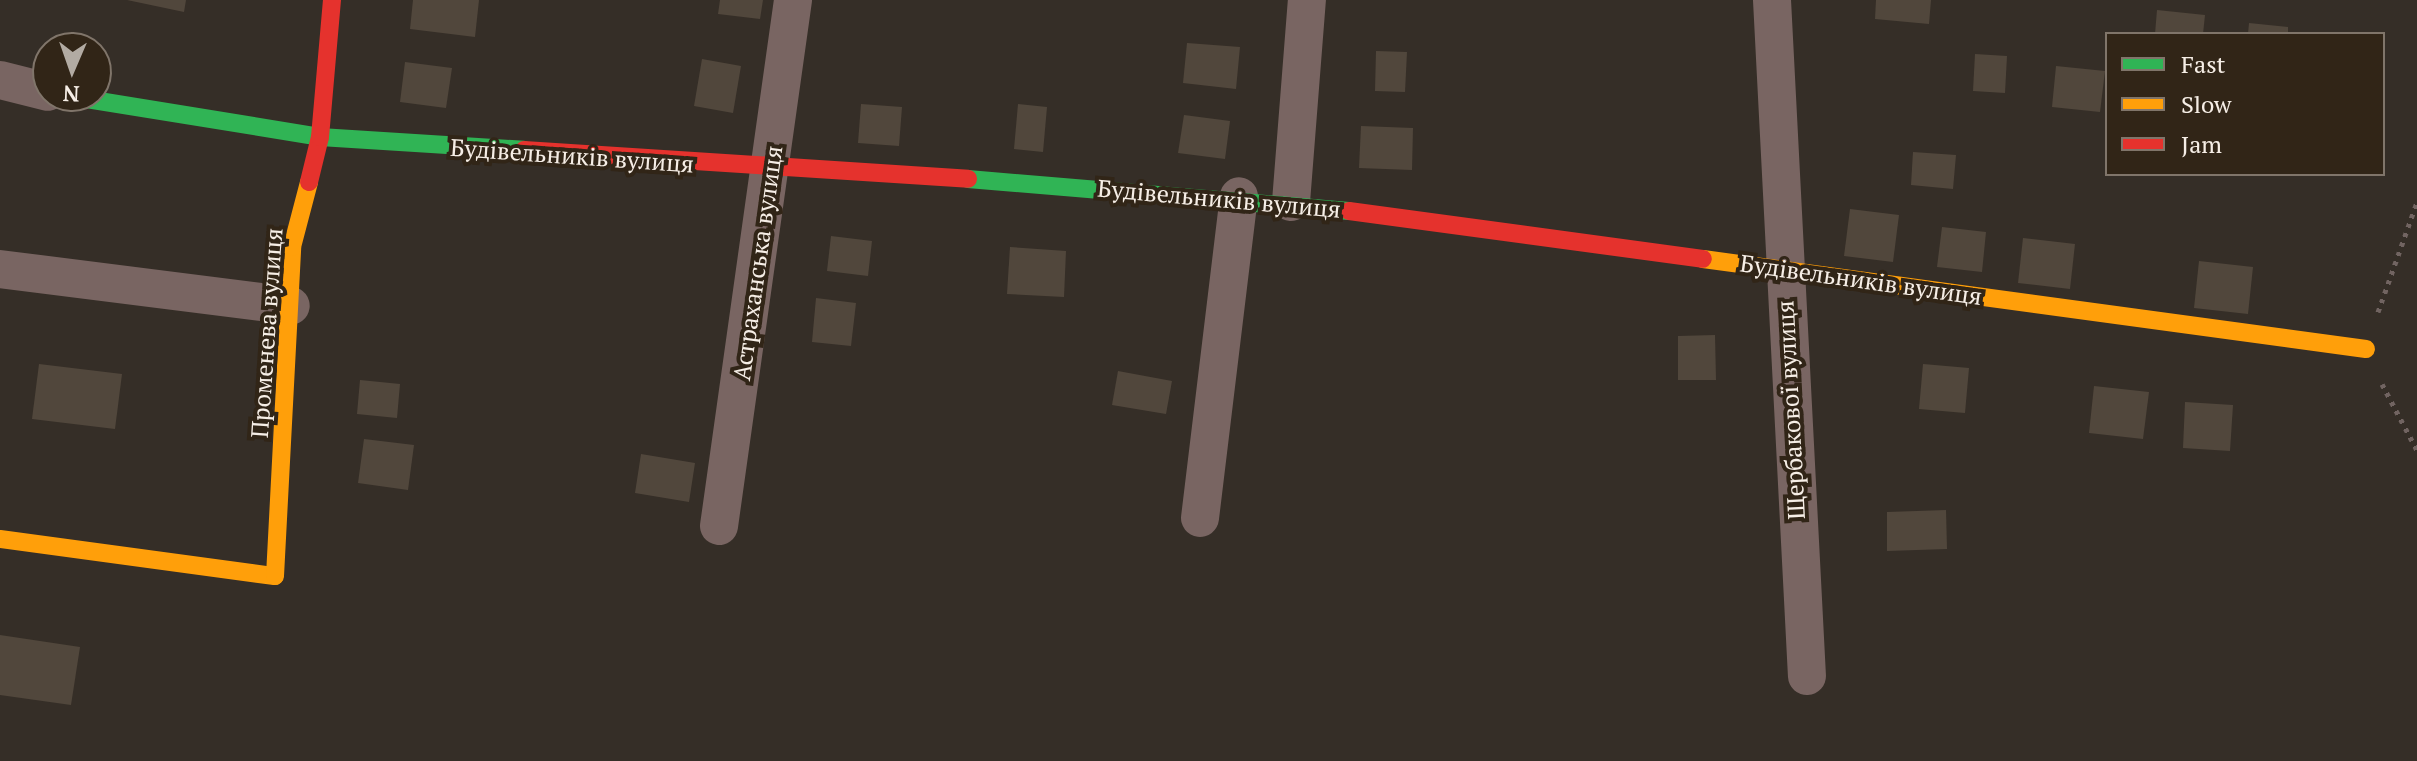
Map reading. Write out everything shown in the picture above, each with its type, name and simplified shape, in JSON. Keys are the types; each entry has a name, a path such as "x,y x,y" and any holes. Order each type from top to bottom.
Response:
{"street":[{"name":"Променева вулиця","path":"0,539 275,576 292,247 320,137 332,0"},
{"name":"Астраханська вулиця","path":"719,526 772,171 793,0"},
{"path":"1291,202 1307,0"},
{"name":"Щербакової вулиця","path":"1772,0 1783,270 1807,676"},
{"path":"0,80 32,88"},
{"name":"Будівельників вулиця","path":"112,103 320,137 772,171 1239,196 2366,349"},
{"path":"1200,518 1239,196"},
{"path":"0,269 291,306"}],"path":[{"path":"2417,202 2366,349 2417,450"}],"building":[{"path":"127,0 186,0 184,12"},
{"path":"413,0 479,0 475,37 410,29"},
{"path":"720,0 763,0 760,19 718,14"},
{"path":"1876,0 1931,0 1929,24 1875,19"},
{"path":"2157,10 2205,15 2203,32 2155,32"},
{"path":"2249,23 2288,27 2288,32 2248,32"},
{"path":"1187,43 1240,47 1236,89 1183,83"},
{"path":"1376,51 1407,52 1405,92 1375,91"},
{"path":"1975,54 2007,56 2005,93 1973,91"},
{"path":"702,59 741,66 733,113 694,106"},
{"path":"405,62 452,68 446,108 400,102"},
{"path":"2056,66 2105,71 2100,112 2052,107"},
{"path":"861,104 902,107 899,146 858,143"},
{"path":"1018,104 1047,107 1043,152 1014,149"},
{"path":"1184,115 1230,121 1225,159 1178,153"},
{"path":"1361,126 1413,128 1412,170 1359,168"},
{"path":"1913,152 1956,155 1953,189 1911,185"},
{"path":"1850,209 1899,215 1893,262 1844,256"},
{"path":"1942,227 1986,232 1982,272 1937,267"},
{"path":"831,236 872,241 868,276 827,271"},
{"path":"2023,238 2075,244 2070,289 2018,283"},
{"path":"1010,247 1066,251 1064,297 1007,294"},
{"path":"2199,261 2253,267 2248,314 2194,308"},
{"path":"816,298 856,303 851,346 812,342"},
{"path":"1715,335 1716,380 1678,380 1678,336"},
{"path":"39,364 122,374 115,429 32,419"},
{"path":"1923,364 1969,368 1965,413 1919,409"},
{"path":"1118,371 1172,381 1166,414 1112,405"},
{"path":"360,380 400,384 397,418 357,414"},
{"path":"2094,386 2149,392 2143,439 2089,433"},
{"path":"2185,402 2233,405 2230,451 2183,448"},
{"path":"364,439 414,445 408,490 358,483"},
{"path":"641,454 695,463 689,502 635,493"},
{"path":"1946,510 1947,549 1887,551 1887,512"},
{"path":"0,635 80,647 71,705 0,695"}],"traffic: fast":[{"path":"112,103 320,137 524,150"},
{"path":"968,179 1349,211"}],"traffic: slow":[{"path":"0,539 275,576 292,247 309,182"},
{"path":"1703,259 2366,349"}],"traffic: jam":[{"path":"309,182 320,137 332,0"},
{"path":"524,150 968,179"},
{"path":"1349,211 1703,259"}]}
